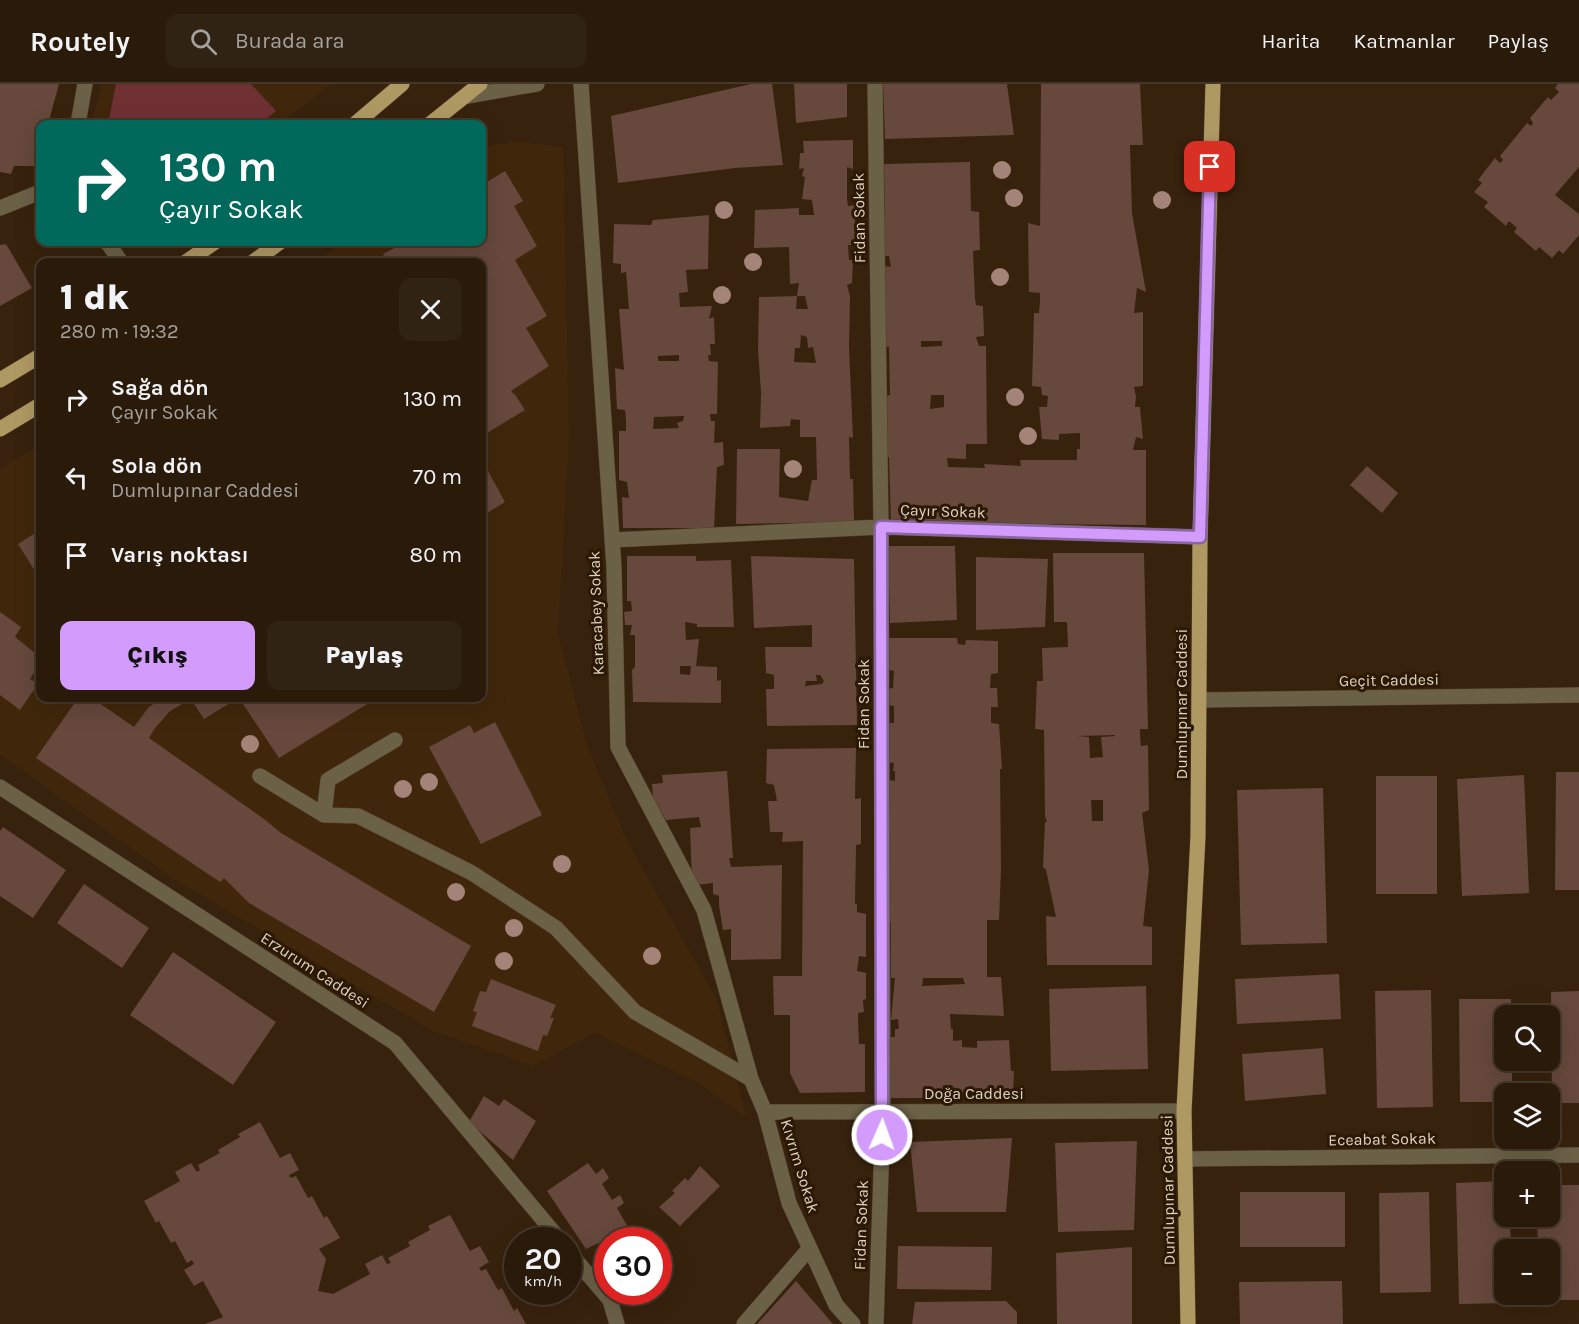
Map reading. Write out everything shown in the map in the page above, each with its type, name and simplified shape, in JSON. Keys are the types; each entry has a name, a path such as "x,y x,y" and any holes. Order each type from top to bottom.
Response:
{"main road":[{"path":"360,120 402,84"},
{"path":"435,120 480,84"},
{"name":"Dumlupınar Caddesi","path":"1188,1324 1184,1111 1198,836 1200,537 1213,84"},
{"path":"192,258 209,246"},
{"path":"258,258 275,246"},
{"path":"0,380 36,358"},
{"path":"0,429 36,407"}],"street":[{"path":"79,120 85,84"},
{"path":"466,96 537,84"},
{"name":"Karacabey Sokak","path":"581,84 612,540 618,747 704,910 751,1079 765,1112"},
{"name":"Fidan Sokak","path":"875,84 881,527 883,1111 876,1324"},
{"path":"0,208 36,194"},
{"name":"Çayır Sokak","path":"612,540 881,527 1200,537"},
{"name":"Geçit Caddesi","path":"1199,700 1579,695"},
{"path":"324,815 328,780 395,740"},
{"path":"260,776 324,815 358,816 472,873 556,928 634,1012 751,1079"},
{"name":"Erzurum Caddesi","path":"0,787 395,1043 549,1227"},
{"name":"Doğa Caddesi","path":"765,1112 1184,1111"},
{"name":"Kıvrım Sokak","path":"765,1112 789,1203 836,1305 853,1324"},
{"name":"Eceabat Sokak","path":"1185,1159 1579,1155"},
{"path":"744,1324 809,1249"},
{"path":"582,1267 610,1300 617,1324"}],"shaded area":[{"path":"102,84 330,84 285,120 92,119"},
{"path":"116,84 251,84 276,111 265,120 109,120"},
{"path":"518,142 563,147 569,434 558,634 587,745 625,837 717,1000 746,1117 695,1081 595,1033 533,1066 433,1031 174,879 0,754 0,469 36,447 36,702 486,702 486,258 321,258 337,246 486,246 486,146"}],"building":[{"path":"0,84 59,84 49,120 36,120 36,166 14,166 11,174 0,172"},
{"path":"751,84 772,84 783,165 735,168 618,183 611,116"},
{"path":"794,84 847,84 847,117 796,123"},
{"path":"883,84 1007,84 1014,135 885,139"},
{"path":"1041,84 1140,84 1143,145 1130,145 1132,213 1146,292 1137,288 1134,313 1143,312 1143,386 1134,387 1135,407 1140,407 1143,439 1136,437 1133,450 1146,450 1146,525 891,523 889,457 885,457 885,396 890,395 884,266 891,267 889,256 885,256 884,164 970,162 971,211 979,212 980,250 973,251 976,305 983,306 984,336 976,337 979,346 986,346 987,444 966,444 966,459 947,458 948,467 985,468 984,464 1021,466 1020,460 1077,460 1080,433 1059,434 1059,440 1042,439 1039,407 1047,407 1048,396 1042,395 1041,387 1032,386 1034,313 1039,313 1040,293 1029,292 1028,223 1040,226","holes":["921,341 942,341 942,346 921,347","931,395 944,395 944,407 930,409"]},
{"path":"1558,84 1579,84 1579,167 1555,195 1579,214 1579,235 1563,254 1559,250 1552,258 1539,247 1536,251 1514,232 1517,228 1509,221 1506,226 1484,207 1488,202 1474,192 1482,183 1478,180 1495,158 1500,163 1503,160 1500,156 1527,123 1531,126 1533,123 1530,118 1548,97 1551,100 1559,92 1555,88"},
{"path":"853,140 853,169 847,167 847,199 848,206 855,205 855,245 848,245 849,260 853,260 852,283 847,285 850,296 849,347 853,438 849,437 850,479 853,479 854,522 736,524 737,449 780,449 779,497 808,501 812,480 817,480 816,437 800,437 800,420 791,419 790,426 760,428 759,297 797,296 799,283 790,284 789,247 754,248 755,210 799,208 799,215 814,215 812,200 802,199 805,177 802,176 804,168 799,169 800,153 804,153 803,141","holes":["797,296 805,296 808,309 796,309","801,335 807,337 808,348 813,347 816,363 794,362 795,348 800,348"]},
{"path":"505,171 523,201 514,206 537,246 515,260 547,316 526,328 549,366 511,391 525,410 486,434 486,258 385,258 383,254 398,246 486,246 486,183"},
{"path":"709,215 708,269 686,270 688,292 679,293 680,307 712,306 709,319 714,317 715,344 710,344 711,355 708,355 709,361 718,362 717,414 710,414 711,421 715,421 714,443 723,442 724,465 717,467 714,528 623,528 622,497 629,498 627,482 619,480 619,431 626,431 626,419 625,410 617,409 615,368 624,370 619,309 629,309 626,272 621,273 621,264 613,263 614,224 651,225 653,220","holes":["679,355 679,361 658,361 658,356","684,416 683,421 677,423 679,428 653,429 654,417"]},
{"path":"6,244 32,288 0,306 0,245"},
{"path":"1367,466 1398,493 1382,513 1350,485"},
{"path":"486,467 505,502 486,514"},
{"path":"36,533 36,573 18,544"},
{"path":"888,546 955,546 957,620 890,623"},
{"path":"1053,553 1144,553 1148,729 1140,729 1140,735 1141,746 1148,745 1149,810 1142,813 1149,870 1143,926 1152,927 1152,965 1047,965 1046,916 1056,917 1046,870 1043,867 1045,822 1047,822 1045,816 1044,730 1035,729 1037,681 1043,681 1042,648 1068,647 1067,622 1054,622","holes":["1115,735 1101,737 1103,757 1090,758 1089,737 1078,736","1091,800 1103,800 1103,821 1092,821"]},
{"path":"627,556 696,556 696,561 731,560 734,627 697,627 697,624 685,622 686,640 699,639 696,666 717,667 717,681 721,680 721,703 633,702 632,670 635,667 635,635 630,635 632,625 625,625 624,612 632,611 631,601 627,601","holes":["680,666 691,666 690,675 680,674"]},
{"path":"751,556 854,559 857,725 767,726 766,689 774,689 774,675 766,673 765,647 812,647 812,625 754,628","holes":["816,675 820,675 824,681 822,684 805,686 806,681 817,681"]},
{"path":"976,557 1048,559 1045,627 976,630"},
{"path":"0,612 21,627 15,637 36,654 36,669 30,679 36,683 36,687 20,710 0,695"},
{"path":"887,638 957,638 958,644 965,645 966,640 998,641 998,673 991,674 990,688 997,688 998,707 991,707 991,723 999,724 1002,769 1000,769 1001,870 999,920 987,920 987,977 1001,977 1004,1016 950,1014 953,1041 962,1040 962,1047 977,1048 977,1041 1009,1040 1011,1071 1014,1071 1013,1095 991,1096 992,1092 963,1092 963,1094 955,1092 955,1098 888,1098 887,1037 895,1037 895,1029 899,1029 898,1019 891,1020 895,978 891,978 891,922 889,922 889,780 895,781 895,771 893,771 894,763 885,762 884,723 894,723 894,706 888,705 888,689 893,688 894,671 884,669","holes":["923,978 963,978 965,984 922,986"]},
{"path":"75,702 98,702 134,727 148,708 156,702 186,702 170,711 149,738 281,833 471,946 434,1012 249,903 224,878 220,882 36,758"},
{"path":"193,702 232,702 204,719"},
{"path":"242,702 370,702 279,758"},
{"path":"495,722 542,815 481,844 429,747 470,725 474,733"},
{"path":"856,748 855,799 861,798 861,844 856,845 855,904 857,904 857,912 866,914 866,957 859,956 857,971 866,973 864,1012 858,1013 859,1044 865,1044 865,1092 800,1093 790,1073 790,1015 774,1015 773,976 802,976 803,841 782,842 783,832 770,832 768,801 777,801 774,785 766,783 767,749"},
{"path":"727,771 733,858 729,858 731,867 782,865 781,959 731,960 731,929 723,930 719,896 713,894 713,883 696,885 692,880 690,828 701,827 699,817 666,820 653,798 652,784 663,783 662,775"},
{"path":"1556,772 1579,772 1579,890 1555,890"},
{"path":"1524,775 1529,893 1462,896 1457,779"},
{"path":"1376,776 1437,776 1437,894 1376,894"},
{"path":"1323,788 1327,943 1241,945 1237,790"},
{"path":"3,827 66,870 33,918 0,896 0,831"},
{"path":"84,884 149,928 122,968 57,923"},
{"path":"173,952 276,1022 233,1085 130,1015"},
{"path":"1339,974 1341,1019 1237,1024 1235,979"},
{"path":"491,979 556,1005 550,1018 554,1018 547,1036 543,1035 538,1051 472,1026 477,1012 473,1011 480,991 486,992"},
{"path":"1146,986 1148,1069 1051,1071 1049,989"},
{"path":"1431,990 1433,1107 1377,1108 1375,991"},
{"path":"1579,991 1579,1103 1560,1103 1560,1083 1552,1083 1552,1071 1560,1071 1560,1005 1551,1005 1551,992"},
{"path":"1459,999 1511,999 1511,1005 1494,1005 1494,1071 1512,1071 1512,1083 1494,1083 1494,1102 1460,1102"},
{"path":"1323,1048 1326,1094 1245,1101 1242,1054"},
{"path":"484,1096 499,1106 504,1099 536,1121 513,1160 469,1122"},
{"path":"260,1122 280,1158 290,1153 299,1170 289,1175 291,1178 296,1176 308,1198 312,1196 324,1218 327,1216 340,1238 319,1249 326,1259 318,1291 333,1294 370,1274 365,1264 382,1255 387,1264 391,1263 388,1258 410,1246 408,1242 430,1230 428,1226 450,1215 470,1251 480,1246 489,1262 479,1268 481,1271 486,1269 498,1290 502,1288 504,1305 511,1305 514,1311 517,1308 526,1324 205,1324 223,1317 203,1281 194,1286 184,1270 194,1264 192,1260 187,1263 175,1241 171,1243 159,1221 156,1223 144,1201 180,1181 175,1172 191,1163 197,1172 200,1170 198,1165 220,1153 218,1150 240,1137 238,1134"},
{"path":"1012,1138 1006,1212 917,1212 910,1142"},
{"path":"1137,1141 1134,1230 1058,1232 1055,1143"},
{"path":"588,1163 596,1174 603,1168 609,1178 602,1184 612,1200 620,1195 624,1203 617,1208 628,1227 594,1227 594,1245 586,1249 582,1243 582,1227 571,1227 547,1191"},
{"path":"700,1166 720,1186 680,1226 659,1207 675,1193 672,1191 685,1178 688,1181"},
{"path":"1494,1181 1494,1227 1510,1227 1511,1239 1494,1239 1494,1303 1459,1304 1456,1183"},
{"path":"1560,1185 1579,1185 1579,1300 1560,1300 1560,1239 1538,1239 1537,1227 1560,1227"},
{"path":"1240,1192 1345,1192 1345,1247 1240,1247"},
{"path":"1429,1192 1431,1292 1380,1293 1379,1193"},
{"path":"898,1246 992,1247 991,1290 897,1289"},
{"path":"1132,1247 1132,1324 1057,1324 1056,1253"},
{"path":"796,1281 833,1324 757,1324"},
{"path":"1342,1281 1343,1324 1240,1324 1239,1282"},
{"path":"1006,1301 1017,1312 1017,1324 912,1324 915,1302"}],"route":[{"path":"882,1135 881,527 1200,537 1210,167"}]}
